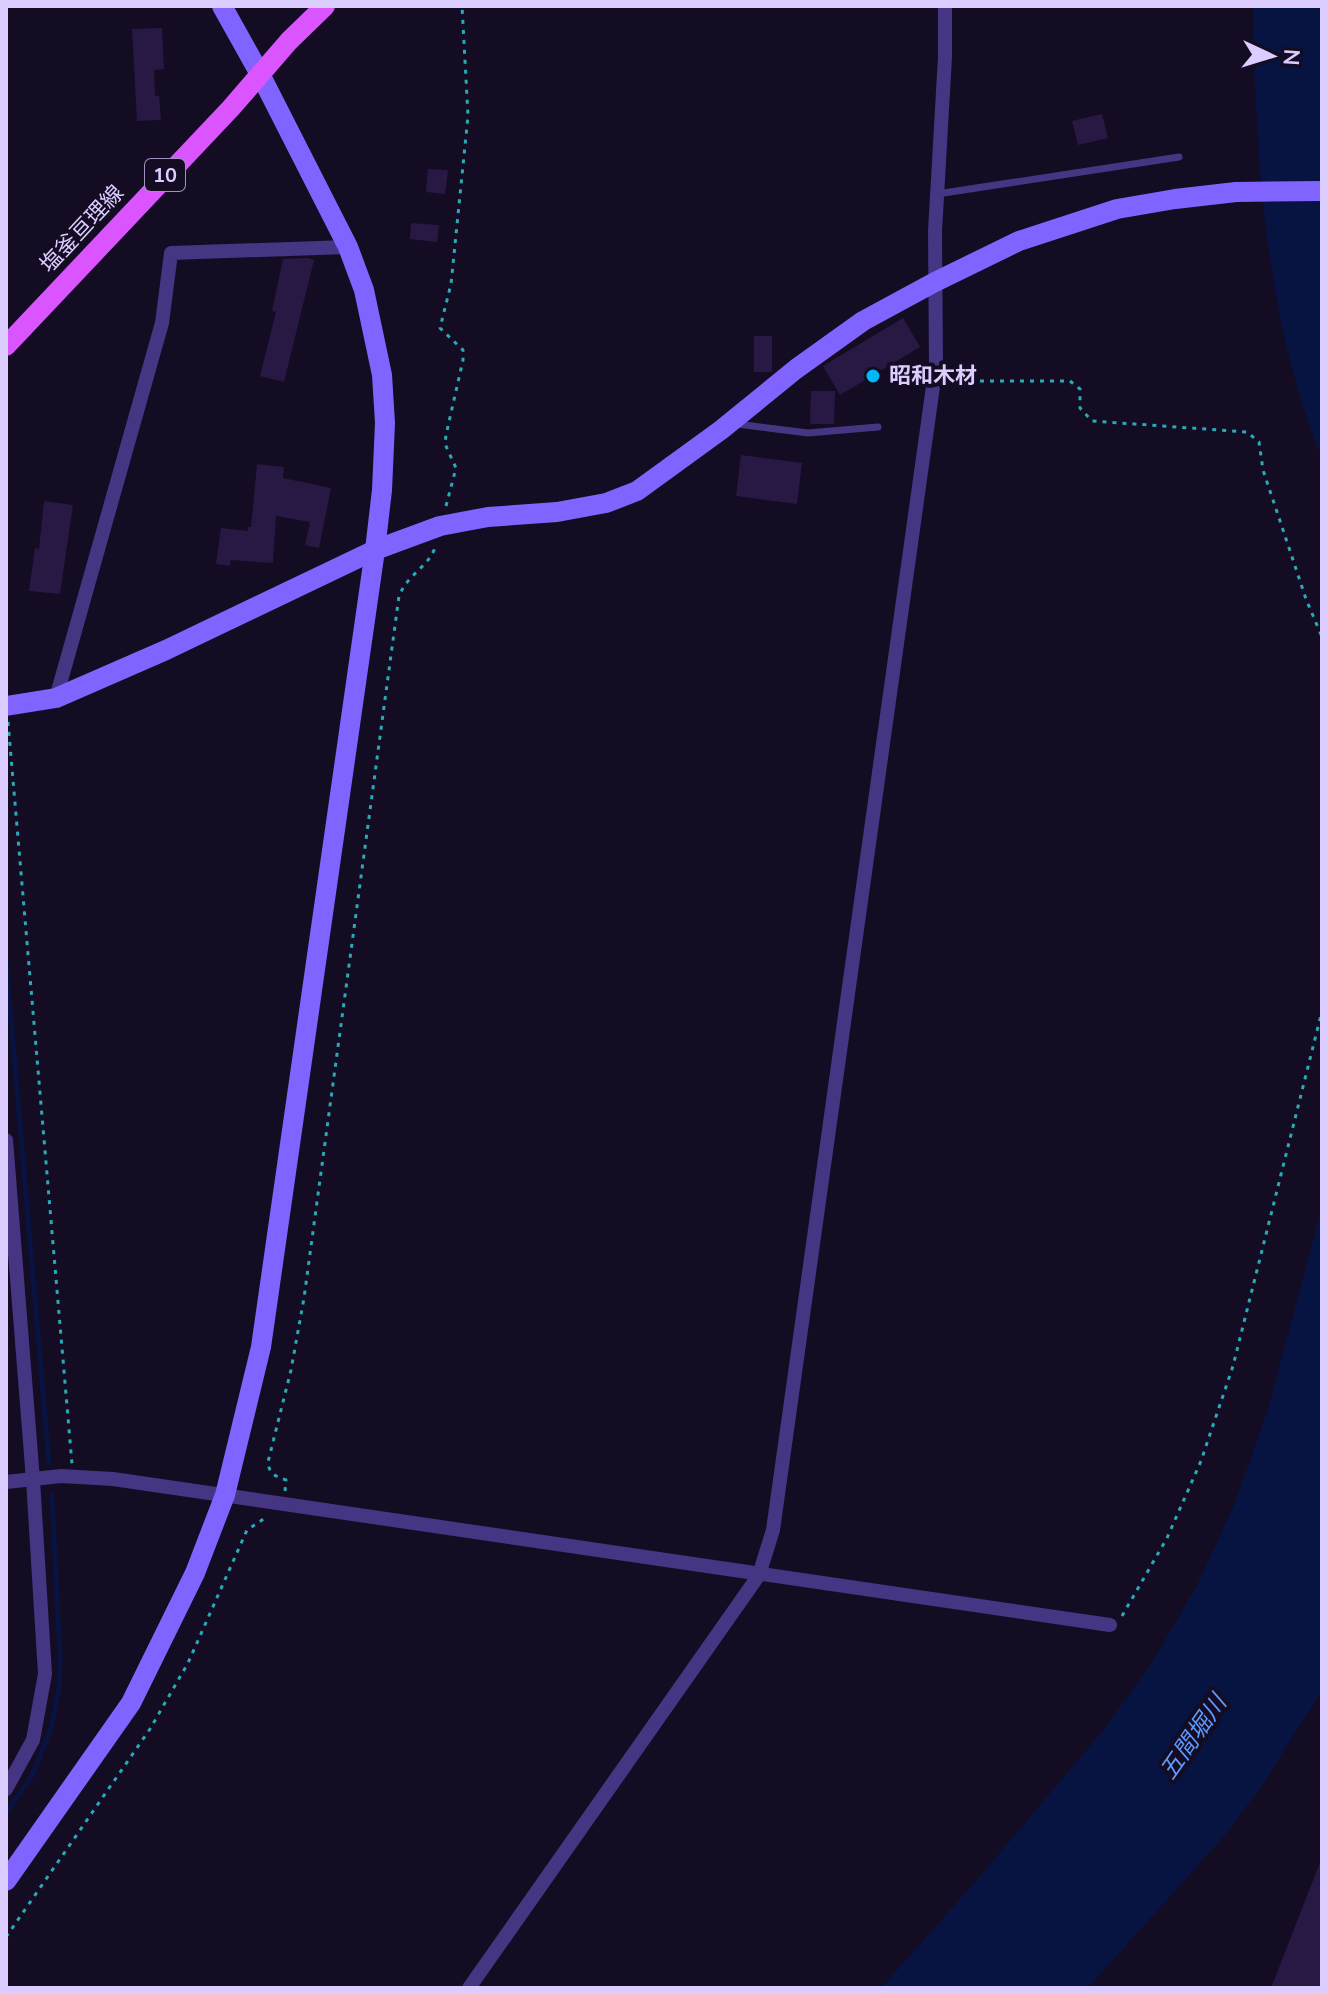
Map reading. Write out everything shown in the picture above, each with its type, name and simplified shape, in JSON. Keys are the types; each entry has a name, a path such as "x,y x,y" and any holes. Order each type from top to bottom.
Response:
{"main road":[{"name":"塩釜亘理線","path":"6,346 325,6"}],"street":[{"path":"6,1881 131,1703 195,1573 225,1495 261,1347 382,490 385,423 382,375 364,290 348,247 222,6"},
{"path":"469,1988 759,1575 773,1530 936,365 937,194 945,6"},
{"path":"6,706 56,698 166,650 375,550 440,526 488,517 557,512 606,503 637,491 863,321 1019,241 1117,209 1236,192 1322,191"},
{"path":"56,698 162,323 171,253 348,247"},
{"path":"6,1140 45,1674 33,1740 6,1789"},
{"path":"6,1482 73,1477 113,1479 1110,1625"}],"lane":[{"path":"937,194 1179,157"},
{"path":"729,423 808,433 878,427"}],"path":[{"path":"6,1937 150,1729 188,1663 247,1530 264,1518 282,1516 286,1480 269,1470 268,1462 291,1370 304,1298 399,596 410,575 429,561 434,552 456,468 445,444 463,350 440,328 451,284 468,116 462,6"},
{"path":"934,381 1070,381 1080,389 1080,408 1092,421 1247,432 1255,436 1259,442 1263,470 1306,599 1322,637"},
{"path":"6,706 73,1477"},
{"path":"1110,1625 1125,1613 1167,1538 1201,1461 1233,1366 1322,1011"}],"water":[{"path":"1253,6 1322,6 1322,459 1293,373 1267,239 1258,149"},
{"name":"五間堀川","path":"1322,1206 1322,1690 1260,1789 1226,1834 1088,1988 881,1988 1099,1735 1149,1667 1196,1587 1234,1505 1268,1409"}],"building":[{"path":"162,28 164,69 154,70 155,96 159,96 161,120 137,121 132,29"},
{"path":"1102,114 1108,138 1078,145 1072,121"},
{"path":"428,169 448,170 445,194 426,192"},
{"path":"411,223 439,225 437,242 410,239"},
{"path":"283,259 314,260 284,382 260,376 276,312 272,311"},
{"path":"903,318 920,347 840,395 823,366"},
{"path":"754,336 772,336 772,372 754,372"},
{"path":"811,391 835,391 834,424 810,424"},
{"path":"741,455 802,463 797,504 736,496"},
{"path":"257,464 284,467 283,478 331,488 319,548 305,545 310,522 276,516 273,563 231,560 230,566 216,564 221,528 248,531 251,527"},
{"path":"44,501 73,505 60,594 29,591 35,548 39,549"},
{"path":"1321,1860 1322,1988 1271,1988"}],"waterway":[{"path":"6,962 49,1463"},
{"path":"6,1813 32,1776 51,1728 59,1690 52,1495"}],"place":[{"name":"昭和木材","path":"873,376"}]}
